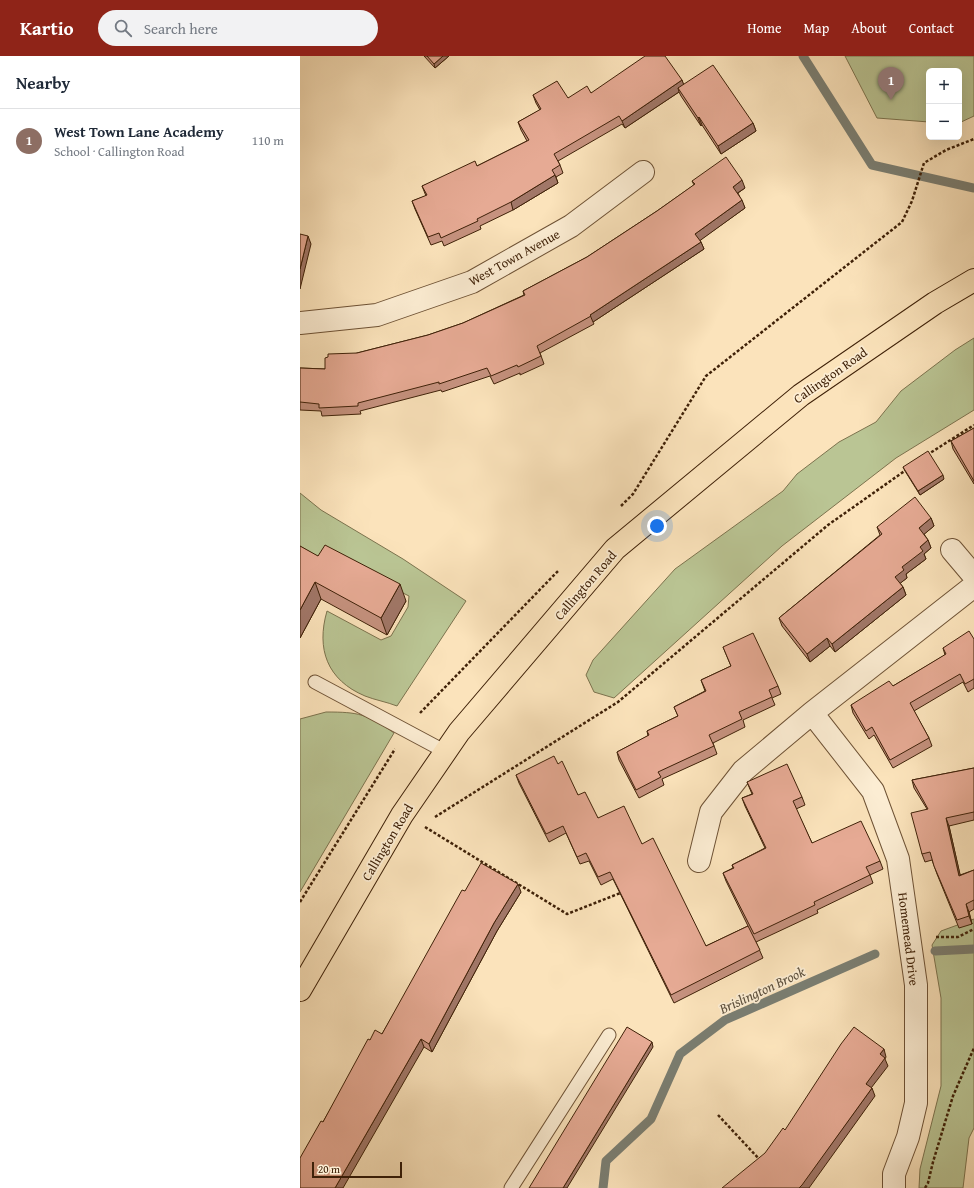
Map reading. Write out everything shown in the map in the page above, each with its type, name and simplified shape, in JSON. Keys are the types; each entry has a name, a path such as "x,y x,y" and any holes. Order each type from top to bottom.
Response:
{"main road":[{"name":"Callington Road","path":"300,990 402,815 459,732 615,549 801,395 934,303 974,280"}],"street":[{"name":"West Town Avenue","path":"300,323 377,315 472,282 570,226 643,172"},
{"path":"952,550 974,576"},
{"path":"699,861 711,812 743,771 812,713 974,586"},
{"name":"Homemead Drive","path":"812,713 873,791 898,859 916,985 916,1103 908,1138 894,1174 894,1188"}],"lane":[{"path":"314,682 446,752"},
{"path":"510,1188 609,1035"}],"path":[{"path":"912,201 924,162 946,150 974,139"},
{"path":"921,459 974,425"},
{"path":"626,891 567,914 422,825 618,702 828,525 910,467"},
{"path":"910,940 958,937 974,929"},
{"path":"925,1188 928,1183 953,1096 974,1048"},
{"path":"718,1115 766,1166"}],"green space":[{"path":"845,56 974,56 974,116 962,122 962,68 926,68 926,122 877,118"},
{"path":"974,338 974,410 896,458 782,546 614,698 594,692 586,675 593,660 675,569 783,491 797,474 839,442 876,422 901,391 955,350"},
{"path":"300,493 321,510 403,559 466,601 397,706 365,696 341,681 333,672 324,650 324,625 327,611 381,640 391,636 408,607 409,596 333,558 327,562 300,546"},
{"path":"326,712 362,715 377,722 394,733 300,892 300,719"},
{"path":"974,919 974,1128 969,1138 963,1188 919,1188 920,1169 941,1086 941,998 932,945 941,931"}],"building":[{"path":"427,56 443,56 434,64"},
{"path":"645,56 665,56 682,80 622,121 619,116 554,154 560,165 552,170 555,175 511,202 477,219 478,221 441,238 439,233 428,237 412,201 427,195 422,186 475,161 477,166 529,140 518,122 541,109 533,95 557,81 568,98 587,86 591,93"},
{"path":"713,65 753,123 718,146 678,88"},
{"path":"726,157 742,180 733,187 742,200 695,234 701,242 590,315 591,316 537,346 541,356 518,367 517,365 491,376 487,368 439,384 439,382 358,403 358,406 319,408 319,404 300,402 300,368 325,369 325,358 328,357 328,354 357,353 428,335 463,323 525,295 523,291 587,257 657,211 695,184 692,181"},
{"path":"300,234 308,236 300,269"},
{"path":"974,428 974,481 951,441"},
{"path":"928,451 943,475 918,491 903,467"},
{"path":"915,497 931,518 919,528 928,540 920,547 923,551 902,567 904,570 895,577 903,587 832,644 827,638 807,654 779,618 882,534 877,527"},
{"path":"325,545 400,584 381,618 315,582 300,610 300,546 318,556"},
{"path":"969,631 974,639 974,679 965,684 960,674 910,703 929,738 890,760 872,727 866,731 851,705 889,681 893,686 946,654 943,648"},
{"path":"753,633 778,686 769,690 772,697 739,712 742,719 709,735 714,746 658,772 661,777 636,790 617,752 649,735 647,731 678,716 674,707 706,691 701,680 731,666 723,647"},
{"path":"554,756 558,764 562,761 578,795 585,792 598,818 624,806 642,844 653,838 706,946 748,926 760,950 671,995 610,872 598,877 586,853 577,857 563,826 546,834 516,775"},
{"path":"787,764 802,797 793,801 812,843 861,821 880,861 866,867 870,875 814,902 815,905 754,934 723,873 734,868 732,865 766,848 742,798 753,794 747,782"},
{"path":"974,768 974,812 946,818 959,876 974,870 974,900 966,904 969,916 957,920 934,866 930,852 922,854 911,813 928,809 912,780"},
{"path":"481,863 518,884 494,923 429,1044 421,1039 335,1188 300,1188 300,1158 321,1121 323,1122 368,1039 370,1040 375,1030 382,1034 462,890 465,891"},
{"path":"627,1027 652,1042 563,1188 529,1188"},
{"path":"854,1027 884,1049 880,1054 885,1058 866,1084 872,1088 802,1185 799,1188 722,1188 765,1153 783,1128 785,1130 841,1044"}],"waterway":[{"name":"Brislington Brook","path":"803,56 872,165 974,188"},
{"name":"Brislington Brook","path":"935,951 974,949"},
{"name":"Brislington Brook","path":"603,1188 606,1161 651,1119 680,1054 725,1020 875,954"}],"place":[{"name":"West Town Lane Academy","path":"891,100"}]}
